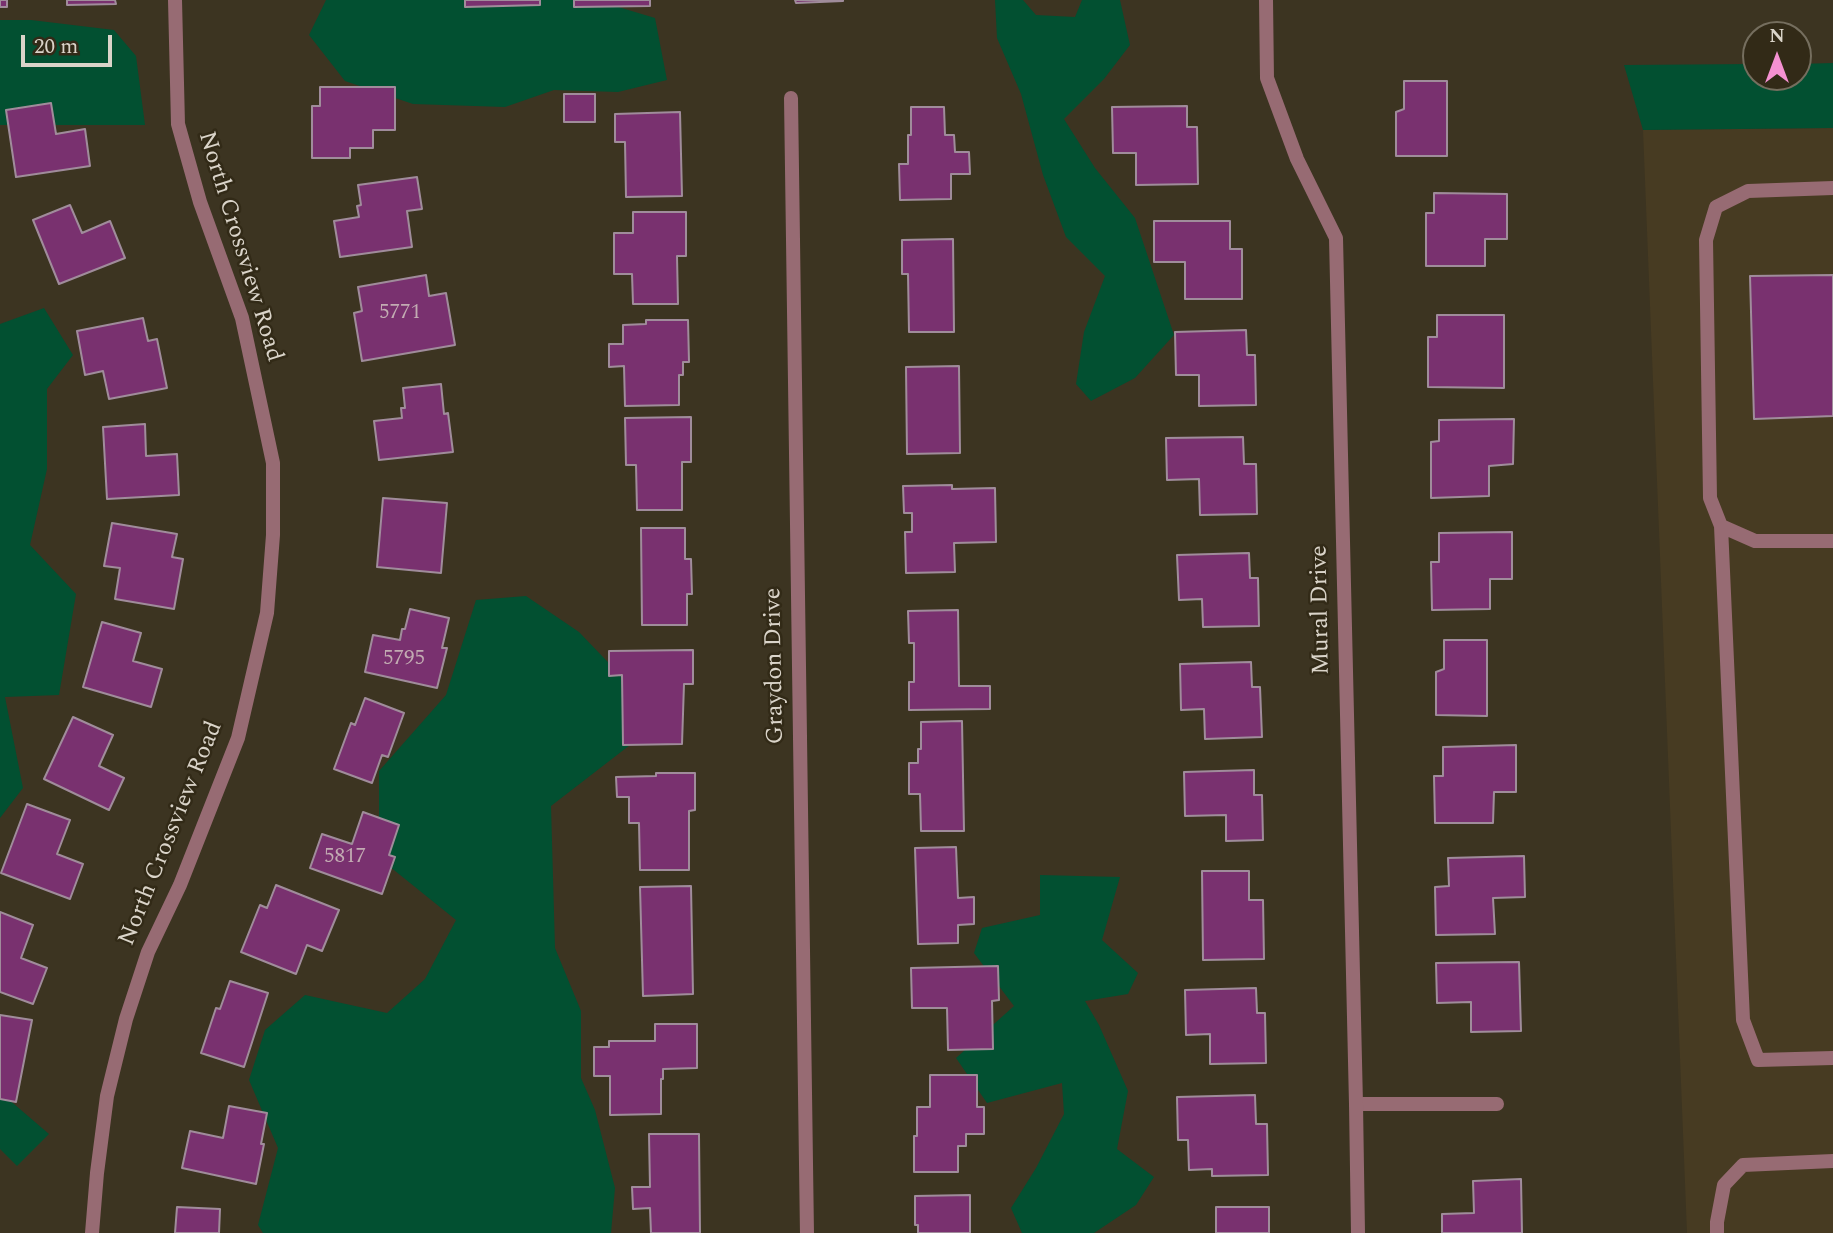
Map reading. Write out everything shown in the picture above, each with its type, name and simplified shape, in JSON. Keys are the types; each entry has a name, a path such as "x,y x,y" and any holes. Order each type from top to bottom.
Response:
{"street":[{"name":"North Crossview Road","path":"92,1233 107,1096 126,1019 148,952 180,885 238,738 267,613 272,548 273,463 242,318 200,202 178,124 175,0"},
{"name":"Mural Drive","path":"1266,0 1267,78 1297,159 1336,238 1358,1233"},
{"name":"Graydon Drive","path":"792,98 807,1233"},
{"path":"1833,188 1748,191 1716,207 1706,240 1710,498 1721,526 1743,1020 1758,1060 1833,1058"},
{"path":"1721,526 1755,541 1833,541"},
{"path":"1356,1104 1497,1104"},
{"path":"1717,1233 1724,1185 1743,1165 1833,1161"}],"shaded area":[{"path":"1833,128 1833,1233 1687,1233 1643,130"}],"green space":[{"path":"326,0 595,0 655,18 667,80 618,92 554,90 505,107 413,104 345,81 309,35"},
{"path":"995,0 1023,0 1036,15 1075,17 1082,0 1120,0 1130,45 1104,79 1064,119 1095,168 1135,218 1174,335 1135,378 1091,401 1076,384 1084,332 1105,276 1066,237 1043,175 1021,94 997,38"},
{"path":"0,20 31,20 114,30 136,56 145,125 0,125"},
{"path":"1833,63 1833,128 1643,130 1624,65 1742,64 1742,91 1812,91 1812,64"},
{"path":"44,308 73,355 47,389 47,469 30,545 76,594 59,695 5,697 23,788 0,818 0,324"},
{"path":"526,596 579,632 626,681 630,745 551,806 555,948 581,1011 581,1078 595,1110 615,1188 611,1233 263,1233 258,1225 278,1148 249,1080 265,1030 305,995 387,1013 425,979 456,920 379,858 379,771 446,695 476,600"},
{"path":"1040,875 1120,877 1102,940 1138,973 1128,994 1085,1001 1099,1025 1128,1091 1117,1149 1154,1177 1136,1205 1094,1233 1022,1233 1011,1208 1036,1168 1064,1114 1062,1083 987,1103 956,1058 1014,1006 974,953 982,928 1040,915"},
{"path":"0,1092 49,1134 17,1166 0,1149"}],"building":[{"path":"0,0 7,0 7,7 0,7"},
{"path":"67,0 115,0 116,4 67,5"},
{"path":"465,0 540,0 540,5 465,7"},
{"path":"574,0 650,0 650,6 574,7"},
{"path":"795,0 843,0 843,1 796,3"},
{"path":"1404,81 1447,81 1447,156 1396,156 1396,112 1404,109"},
{"path":"320,87 395,87 395,130 373,130 373,148 350,148 350,158 312,158 312,106 320,106"},
{"path":"564,94 595,94 595,122 564,122"},
{"path":"51,103 56,134 85,129 90,166 16,177 6,110"},
{"path":"1187,106 1187,127 1197,127 1198,184 1136,185 1136,153 1113,153 1112,107"},
{"path":"911,107 944,107 945,135 954,135 955,152 969,152 970,174 951,174 951,199 900,200 899,164 908,164"},
{"path":"680,112 682,196 626,197 625,142 615,142 615,114"},
{"path":"417,177 422,209 407,211 412,247 340,257 334,221 359,217 357,206 361,205 358,185"},
{"path":"1434,193 1507,194 1507,239 1485,239 1485,266 1426,266 1426,213 1434,213"},
{"path":"70,205 82,233 110,221 125,258 59,284 33,220"},
{"path":"633,212 686,212 686,256 677,256 678,304 633,304 632,274 614,274 614,233 633,233"},
{"path":"1154,221 1230,221 1230,249 1242,249 1242,299 1185,299 1185,262 1154,262"},
{"path":"953,239 954,332 909,332 908,274 902,274 902,240"},
{"path":"426,275 429,296 446,293 455,345 362,361 354,313 362,311 358,287"},
{"path":"1833,275 1833,416 1754,419 1750,276"},
{"path":"1437,315 1504,315 1504,388 1428,387 1428,337 1437,337"},
{"path":"143,318 148,341 157,339 167,388 109,399 103,371 85,375 77,331"},
{"path":"646,320 688,320 689,362 683,362 683,375 679,375 679,405 625,406 624,366 609,367 609,344 623,344 623,325 646,324"},
{"path":"1246,330 1247,355 1255,355 1256,405 1199,406 1199,375 1176,375 1175,332"},
{"path":"959,366 960,453 907,454 906,367"},
{"path":"441,384 444,414 448,413 453,452 379,460 374,421 402,418 401,408 405,408 403,388"},
{"path":"691,417 691,462 682,462 682,510 637,510 636,465 626,465 625,418"},
{"path":"1514,419 1513,464 1489,466 1489,496 1431,498 1431,442 1439,441 1439,420"},
{"path":"145,424 146,456 177,454 179,495 107,499 103,427"},
{"path":"1243,437 1244,464 1256,464 1257,514 1200,515 1199,479 1167,480 1166,438"},
{"path":"952,485 952,489 995,488 996,542 954,543 955,572 906,573 905,532 912,532 912,513 904,513 903,486"},
{"path":"383,498 447,503 441,573 377,567"},
{"path":"112,523 177,534 172,557 183,559 174,609 115,599 120,568 104,566"},
{"path":"641,528 685,528 685,559 691,559 692,594 687,594 687,625 642,625"},
{"path":"1512,532 1512,579 1490,579 1490,609 1432,610 1431,562 1439,562 1439,533"},
{"path":"1249,553 1250,578 1258,578 1259,626 1203,627 1202,599 1179,600 1177,555"},
{"path":"410,609 449,618 442,648 447,648 437,688 365,672 373,635 400,640"},
{"path":"958,610 959,686 990,686 990,709 909,710 909,682 914,682 914,643 909,643 908,611"},
{"path":"102,622 141,633 133,661 162,669 151,707 83,687"},
{"path":"1444,640 1487,640 1487,716 1436,715 1436,672 1444,669"},
{"path":"693,650 693,684 684,684 682,744 623,745 622,675 609,676 609,651"},
{"path":"1251,662 1252,687 1260,687 1262,737 1205,739 1204,709 1181,710 1180,664"},
{"path":"365,698 404,713 388,757 382,755 372,783 334,769 351,723 355,725"},
{"path":"73,717 113,735 99,766 124,778 109,810 44,779"},
{"path":"962,721 964,831 921,831 920,794 909,794 909,763 918,763 921,722"},
{"path":"1516,745 1516,792 1494,792 1493,823 1435,823 1434,776 1443,776 1443,747"},
{"path":"1254,770 1254,795 1262,795 1263,840 1226,841 1226,815 1185,816 1184,772"},
{"path":"656,773 695,773 695,810 689,811 689,870 640,870 639,823 629,823 629,797 617,797 616,777 656,776"},
{"path":"27,804 70,820 57,854 83,864 70,899 1,873"},
{"path":"363,812 399,825 389,855 395,857 382,894 310,868 322,834 352,844"},
{"path":"956,847 958,898 974,897 974,924 958,925 958,943 918,944 915,848"},
{"path":"1524,856 1525,897 1493,898 1495,934 1436,935 1435,887 1449,886 1448,858"},
{"path":"1202,871 1249,871 1249,900 1263,900 1264,959 1203,960"},
{"path":"276,885 339,910 322,951 307,945 296,974 241,952 260,905 267,908"},
{"path":"691,886 693,994 643,996 640,887"},
{"path":"0,912 33,925 21,958 47,968 33,1004 0,992"},
{"path":"1519,962 1521,1031 1471,1032 1471,1002 1437,1003 1436,963"},
{"path":"998,966 999,1000 992,1001 993,1049 948,1050 947,1008 912,1008 911,968"},
{"path":"230,981 268,993 244,1067 201,1053 216,1008 220,1009"},
{"path":"1256,988 1257,1013 1265,1013 1266,1063 1210,1064 1210,1034 1186,1035 1185,990"},
{"path":"0,1015 32,1020 16,1102 0,1099"},
{"path":"655,1024 697,1024 697,1068 663,1069 661,1114 610,1115 610,1076 594,1076 594,1047 609,1047 609,1041 655,1041"},
{"path":"930,1075 977,1075 977,1107 984,1107 984,1134 966,1134 966,1146 958,1146 958,1172 914,1172 917,1107 930,1107"},
{"path":"1255,1095 1256,1124 1267,1124 1268,1175 1212,1176 1212,1169 1189,1170 1188,1140 1178,1140 1177,1097"},
{"path":"229,1106 267,1113 256,1184 182,1168 190,1131 223,1138"},
{"path":"649,1134 699,1134 700,1233 651,1233 650,1208 633,1209 632,1187 650,1187"},
{"path":"1521,1179 1522,1233 1442,1233 1442,1214 1474,1213 1473,1181"},
{"path":"970,1195 970,1233 918,1233 918,1225 915,1225 915,1196"},
{"path":"177,1207 220,1209 219,1233 175,1233"},
{"path":"1216,1207 1269,1207 1269,1233 1216,1233"}]}
